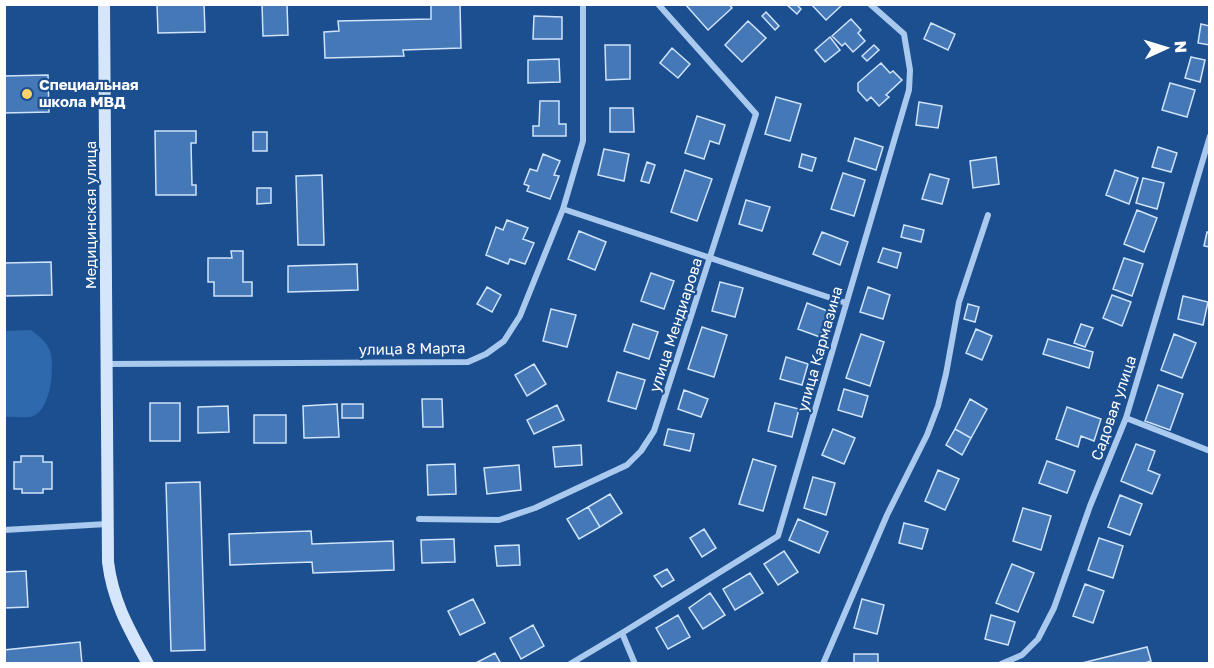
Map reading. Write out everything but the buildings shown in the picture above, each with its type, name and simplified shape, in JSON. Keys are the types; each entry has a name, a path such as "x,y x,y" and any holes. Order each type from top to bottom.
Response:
{"main road":[{"name":"Медицинская улица","path":"104,4 108,562 114,595 148,663"}],"street":[{"name":"улица 8 Марта","path":"107,364 468,362 486,354 504,341 520,316 563,208 583,141 583,4"},
{"name":"улица Мендиарова","path":"418,519 499,520 535,508 627,465 641,451 654,431 756,114 658,4"},
{"name":"улица Кармазина","path":"570,663 778,536 909,90 910,70 904,34 870,4"},
{"name":"Садовая улица","path":"1001,663 1022,655 1038,639 1054,608 1090,506 1126,418 1209,136"},
{"path":"563,208 846,303"},
{"path":"823,663 887,514 927,435 938,406 959,302 988,215"},
{"path":"1126,418 1209,451"},
{"path":"4,530 108,524"},
{"path":"622,633 635,663"}],"shaded area":[{"path":"31,330 50,351 52,377 48,397 39,412 33,416 5,417 5,331"}],"place":[{"name":"Специальная школа МВД","path":"27,94"}]}
